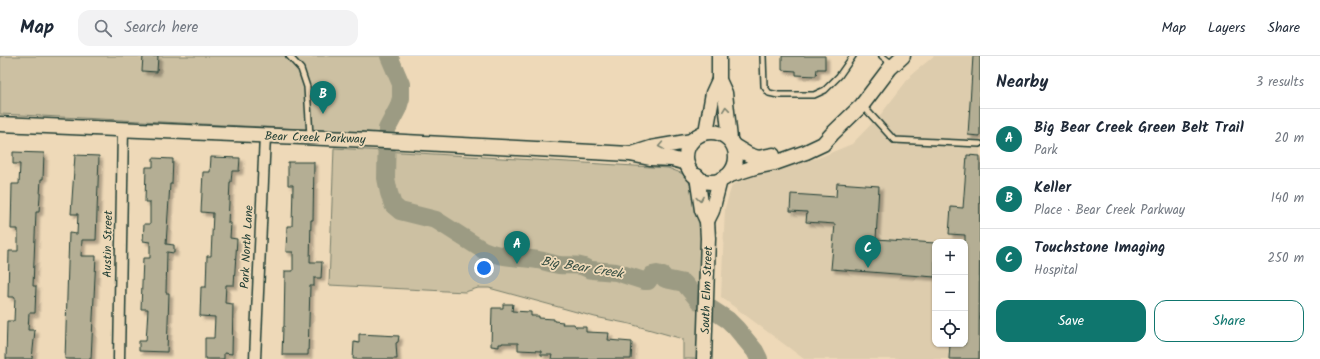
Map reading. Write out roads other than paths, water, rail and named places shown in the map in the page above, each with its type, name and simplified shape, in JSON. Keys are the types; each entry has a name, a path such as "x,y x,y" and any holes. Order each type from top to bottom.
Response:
{"main road":[{"path":"719,56 719,80 724,93 732,143 736,155 736,163 732,170 723,178"},
{"path":"832,134 818,136 783,153 758,158 749,155 719,133 706,132 699,135 692,141 688,148 688,163 691,171 696,176 704,180 712,181 755,167 775,163 823,144 862,105 898,60"},
{"path":"706,132 713,93 719,80"},
{"name":"Bear Creek Parkway","path":"0,124 376,140 630,154 650,158 672,158 688,163"},
{"name":"Bear Creek Parkway","path":"630,154 651,148 692,141"},
{"name":"South Elm Street","path":"696,176 702,210 707,221 708,238 708,282 704,359"},
{"name":"South Elm Street","path":"707,221 723,178"}],"street":[{"name":"Austin Street","path":"119,359 124,129"},
{"name":"Park North Lane","path":"255,359 265,136"}],"lane":[{"path":"289,56 301,69 307,88 310,137"},
{"path":"763,56 764,86 769,93 778,95 814,95 825,90 834,81 853,56"},
{"path":"882,56 898,60"},
{"path":"862,105 894,140 980,144"}],"waterway":[{"name":"Big Bear Creek","path":"389,56 401,84 401,98 398,108 387,129 386,178 393,205 400,211 436,220 483,250 497,255 538,260 559,265 578,266 591,270 616,272 644,281 648,281 652,275 657,274 663,276 665,279 684,283 699,301 728,320 736,328 755,351 759,359"}],"place":[{"name":"Keller","path":"323,114"},
{"name":"Big Bear Creek Green Belt Trail","path":"517,264"},
{"name":"Touchstone Imaging","path":"868,268"}]}
